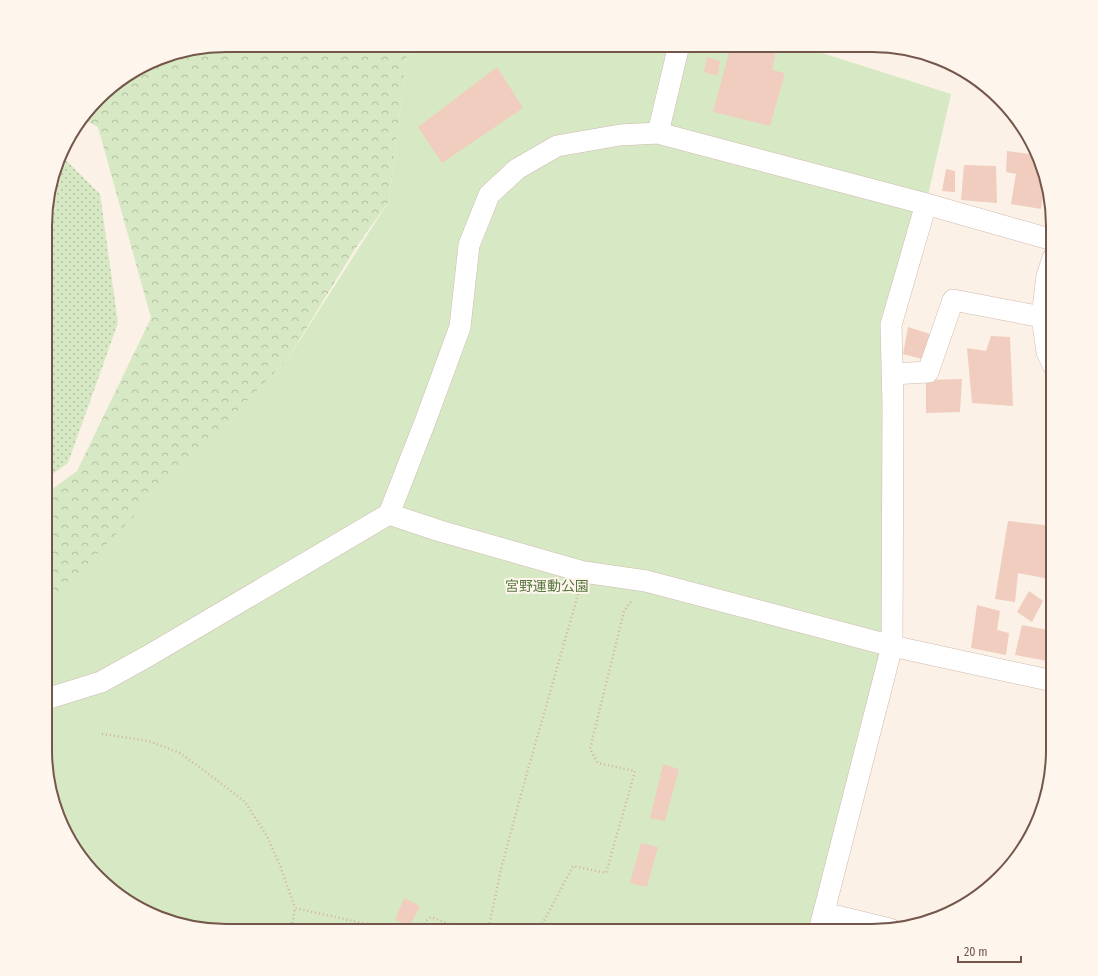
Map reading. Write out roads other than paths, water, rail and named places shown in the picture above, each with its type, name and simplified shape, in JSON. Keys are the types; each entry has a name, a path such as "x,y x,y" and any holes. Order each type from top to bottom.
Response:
{"street":[{"path":"658,134 677,52"},
{"path":"52,697 101,682 148,656 389,514 460,327 469,245 489,195 517,169 557,146 620,135 658,134 926,204 1046,238"},
{"path":"841,924 822,922 892,646 891,325 926,204"},
{"path":"1046,284 1042,317 1046,345"},
{"path":"892,374 928,372 953,300 1042,317"},
{"path":"389,514 440,531 584,572 646,581 892,646 1046,679"}],"park label":[{"name":"宮野運動公園","path":"547,586"}]}
